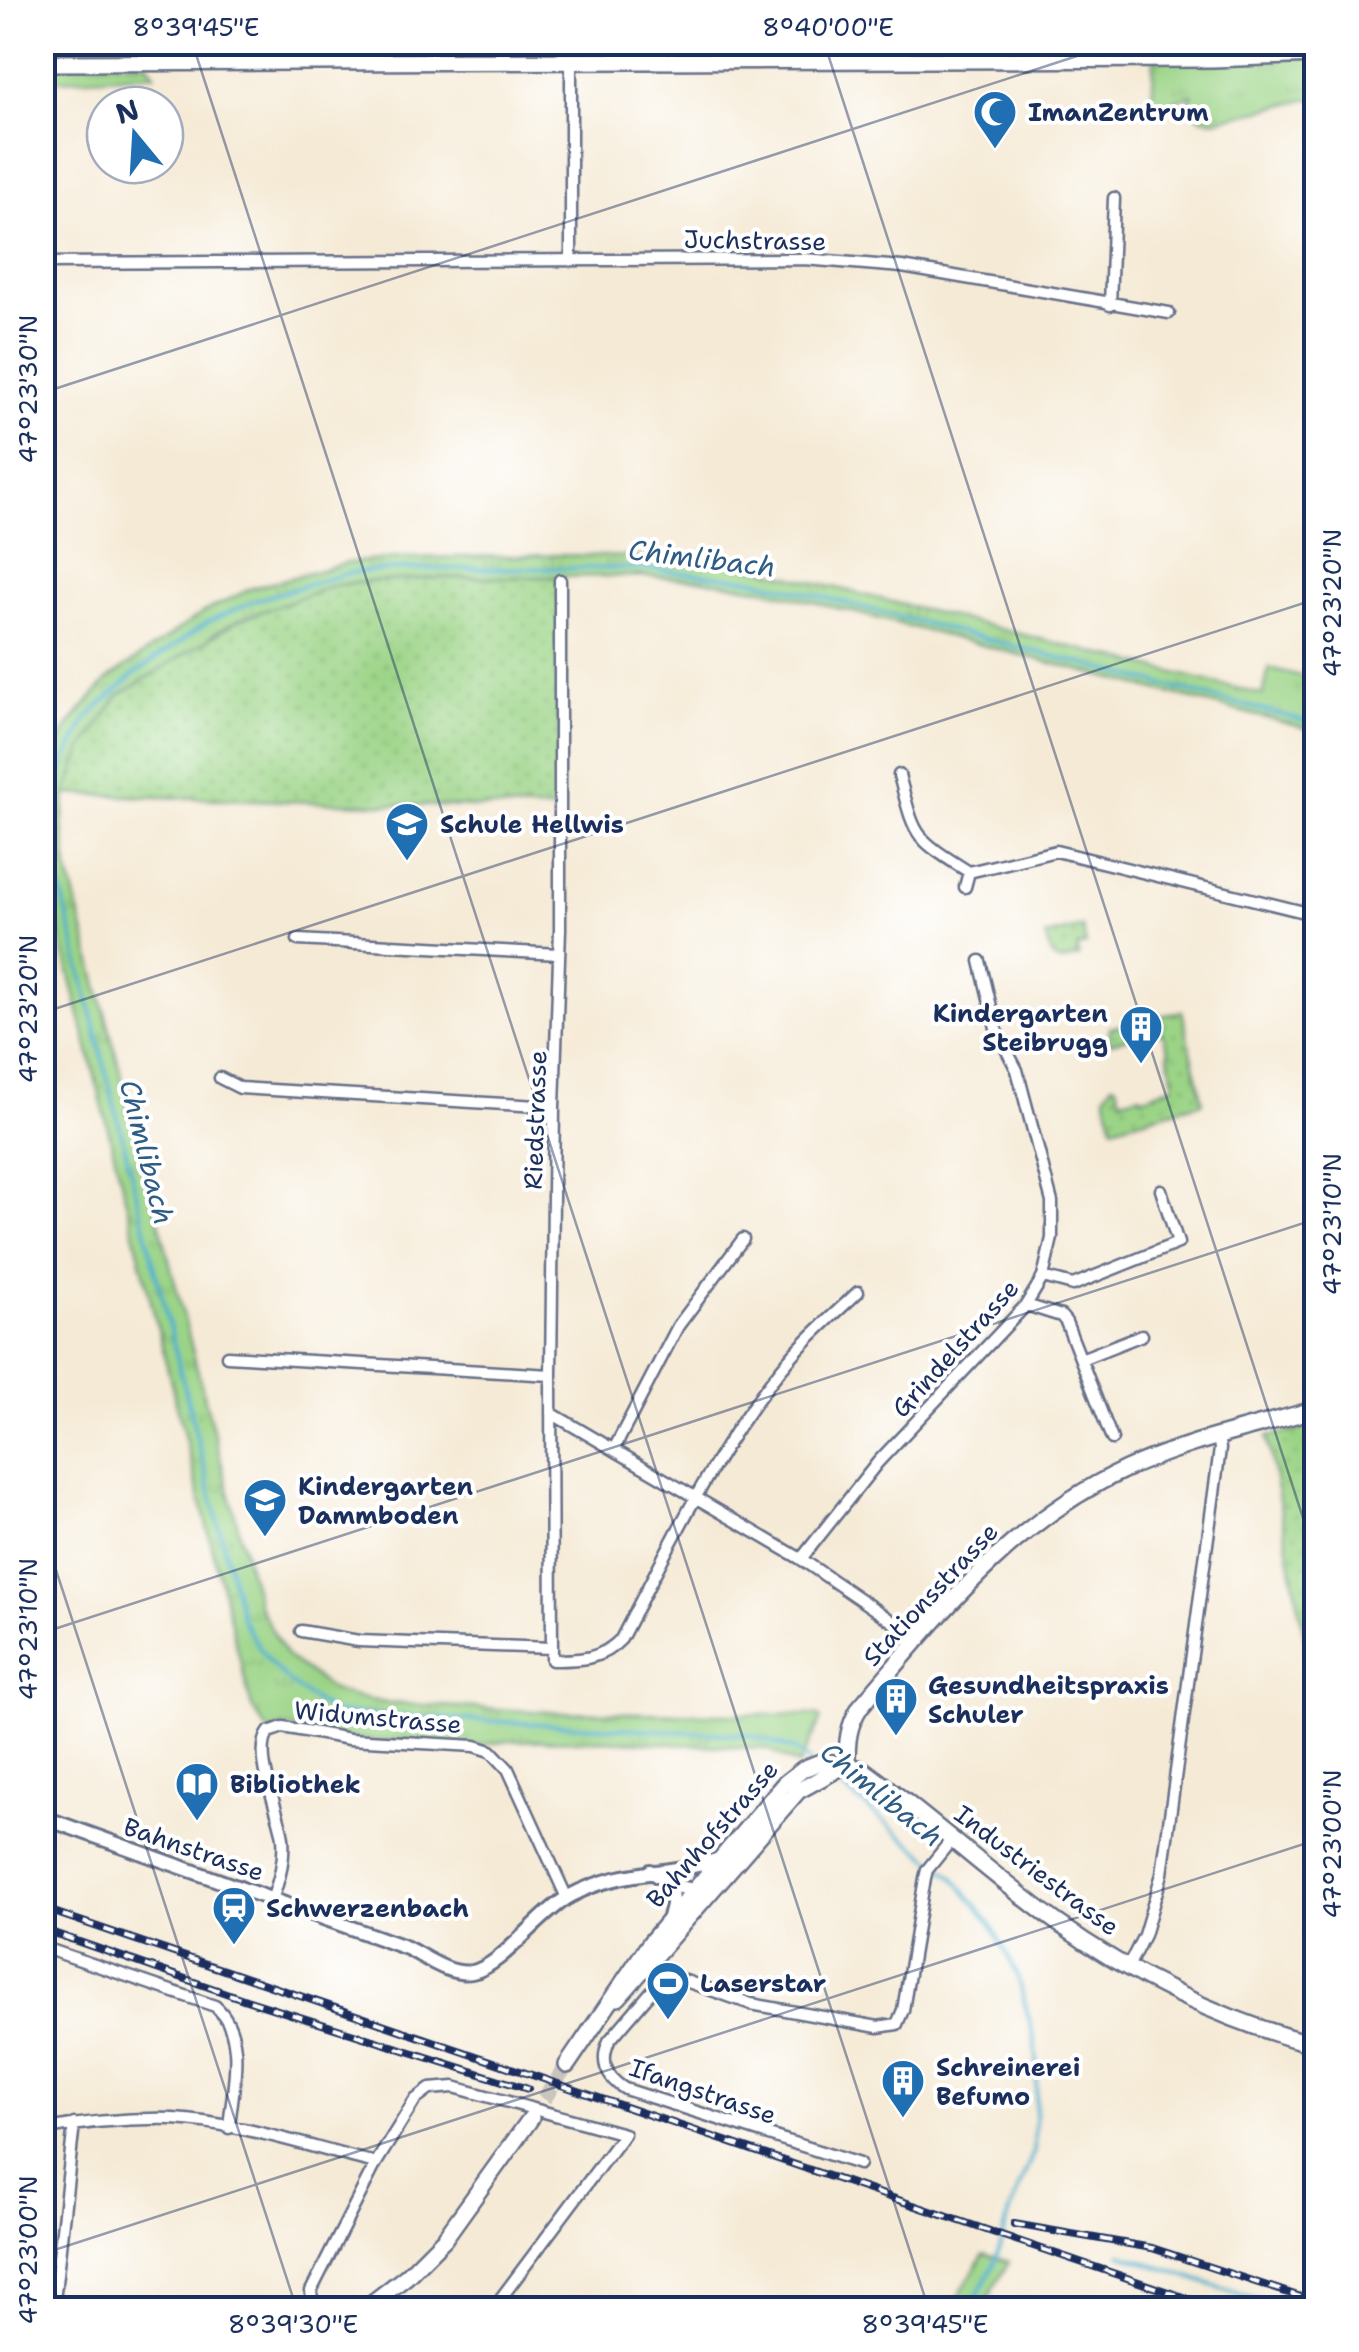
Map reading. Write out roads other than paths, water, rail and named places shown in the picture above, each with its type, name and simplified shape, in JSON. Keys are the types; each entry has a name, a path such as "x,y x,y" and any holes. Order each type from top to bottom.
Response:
{"main road":[{"path":"42,63 1316,55"},
{"name":"Stationsstrasse","path":"835,1766 850,1722 860,1707 978,1571 1038,1522 1125,1470 1218,1436 1316,1410"},
{"name":"Industriestrasse","path":"835,1766 862,1769 947,1845 1128,1967 1235,2020 1316,2045"},
{"name":"Bahnhofstrasse","path":"567,2064 610,2005 624,1977 668,1921 701,1897 720,1859 784,1784 835,1766"},
{"name":"Bahnhofstrasse","path":"610,2005 633,1984 701,1897 809,1774"},
{"path":"363,2310 407,2276 444,2239 531,2118"}],"street":[{"path":"571,61 571,261"},
{"path":"1110,305 1114,198"},
{"name":"Juchstrasse","path":"42,263 845,261 902,267 1168,313"},
{"name":"Riedstrasse","path":"552,1654 551,1375 559,954 560,580"},
{"path":"899,774 913,828 920,840 969,872 1056,851 1316,914"},
{"path":"965,887 969,872"},
{"path":"298,940 559,954"},
{"name":"Grindelstrasse","path":"801,1559 878,1462 1026,1305 1042,1278 1052,1238 1052,1202 1017,1070 998,1032 980,961"},
{"path":"220,1078 240,1088 554,1107"},
{"path":"1042,1278 1073,1285 1178,1243 1161,1190"},
{"path":"614,1448 678,1326 743,1240"},
{"path":"301,1631 359,1641 552,1654 588,1660 610,1651 621,1640 694,1498 736,1430 793,1355 858,1292"},
{"path":"1026,1305 1061,1316 1112,1439"},
{"path":"1080,1359 1142,1335"},
{"path":"228,1356 551,1375"},
{"path":"551,1412 801,1559 918,1639"},
{"path":"1128,1967 1144,1935 1162,1874 1220,1449 1218,1436"},
{"name":"Widumstrasse","path":"272,1900 282,1868 283,1843 262,1751 269,1732 283,1728 349,1740 475,1746 491,1751 508,1769 567,1898"},
{"name":"Bahnstrasse","path":"42,1817 407,1948 462,1973 485,1967 567,1898 602,1881 720,1859"},
{"name":"Ifangstrasse","path":"859,2164 625,2089 610,2077 605,2050 657,1985 677,1978 750,2004 878,2028 897,2024 903,2010 928,1870 947,1845"},
{"path":"676,1868 686,1874 701,1897"},
{"path":"650,1871 701,1897"},
{"path":"668,1921 671,1885"},
{"path":"42,1947 215,2006 227,2016 234,2033 229,2128"},
{"path":"313,2310 310,2291 376,2163 415,2100 430,2089 454,2087 624,2134 492,2310"},
{"path":"42,2130 74,2124 176,2120 229,2128 376,2163"},
{"path":"53,2310 74,2124"}],"waterway":[{"name":"Chimlibach","path":"810,1762 796,1750 750,1735 334,1713 291,1684 261,1651 242,1619 59,882 51,840 54,801 65,761 87,718 133,675 208,622 256,600 348,573 401,569 638,568 756,580 1316,724"},
{"name":"Chimlibach","path":"829,1777 954,1878 990,1922 1017,1974 1034,2038 1034,2151 994,2265 969,2310"},
{"path":"1121,2254 1286,2310"}],"tunnel":[{"path":"531,2118 567,2065"}],"railway":[{"path":"42,1908 1221,2310"},
{"path":"42,1929 246,2000 528,2089"},
{"path":"1014,2224 1152,2248 1316,2302"}],"place":[{"name":"ImanZentrum","path":"995,150"},
{"name":"Schule Hellwis","path":"407,862"},
{"name":"Kindergarten Steibrugg","path":"1141,1065"},
{"name":"Kindergarten Dammboden","path":"265,1538"},
{"name":"Gesundheitspraxis Schuler","path":"896,1737"},
{"name":"Bibliothek","path":"197,1822"},
{"name":"Schwerzenbach","path":"234,1946"},
{"name":"Laserstar","path":"668,2021"},
{"name":"Schreinerei Befumo","path":"903,2119"}]}
